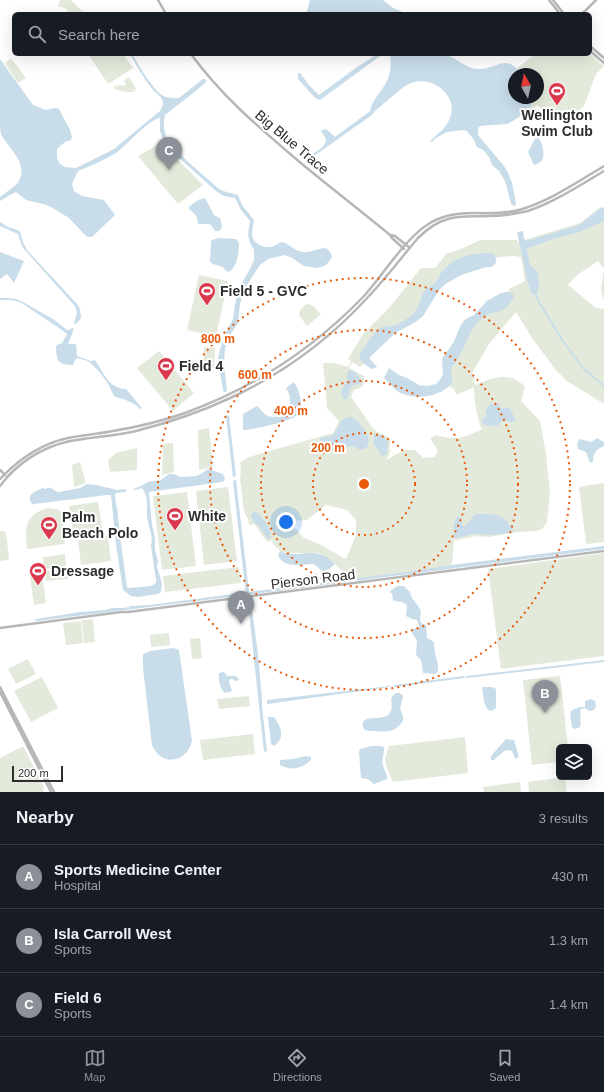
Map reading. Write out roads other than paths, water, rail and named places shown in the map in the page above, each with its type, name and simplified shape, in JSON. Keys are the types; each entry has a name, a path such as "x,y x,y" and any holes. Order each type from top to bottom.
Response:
{"street":[{"path":"158,0 165,12"},
{"path":"549,0 558,12"},
{"path":"553,0 562,12"},
{"path":"584,12 596,0"},
{"path":"592,48 604,58"},
{"path":"592,53 604,63"},
{"name":"Big Blue Trace","path":"193,56 217,86 262,130 390,235 395,236 408,249"},
{"path":"0,486 3,477 16,463 27,454 41,447 74,437 116,431 147,424 187,412 228,395 269,373 316,340 346,313 365,294 404,246 426,225 444,216 519,210 548,198 604,166"},
{"path":"3,477 32,456 57,445 70,441 118,434 179,419 215,405 242,392 276,374 324,339 350,316 408,249 429,228 448,219 464,216 502,216 526,211 549,202 604,171"},
{"path":"209,403 215,405"},
{"path":"205,409 209,403"},
{"path":"0,470 3,477"},
{"name":"Pierson Road","path":"0,628 121,612 248,598 604,551"},
{"path":"0,687 52,792"},
{"path":"0,692 52,792"}],"water":[{"path":"310,0 383,0 393,8 403,12 306,12"},
{"path":"131,56 133,56 152,85 161,94 171,98 179,98 203,79 206,80 206,82 197,90 165,115 164,124 166,136 187,161 219,189 238,195 242,205 254,220 252,237 258,244 268,247 283,242 303,252 324,248 328,249 332,258 326,265 317,268 304,266 285,255 268,259 260,265 244,290 240,304 238,323 229,337 225,348 224,364 226,392 223,390 218,359 225,334 233,319 239,289 254,260 254,250 248,235 250,221 241,210 235,198 224,196 217,192 177,156 163,140 160,131 160,118 150,123 116,153 78,171 72,184 74,191 82,196 104,200 115,215 92,237 86,236 69,218 51,207 26,200 16,192 0,201 0,197 17,184 21,177 22,170 17,158 1,134 0,59 33,105 46,110 55,108 59,109 72,137 71,140 65,142 57,149 57,158 60,164 65,167 76,168 114,149 160,111 163,102"},
{"path":"374,56 380,56 320,100 315,98 298,79 298,73 300,73 319,95"},
{"path":"390,56 449,56 468,67 477,69 484,69 506,63 511,64 516,68 508,68 508,104 532,104 529,110 507,124 480,126 478,128 478,135 508,173 512,183 516,204 515,206 511,203 505,181 499,171 492,165 489,157 483,150 477,147 467,131 462,130 447,132 432,142 430,141 442,131 450,118 452,110 451,102 442,89 435,84 427,82 419,81 402,88 372,115 314,156 314,153 325,144 326,141 321,131 322,130 326,129 335,137 370,111 388,78 390,70"},
{"path":"538,138 542,145 543,158 534,165 528,152 535,139"},
{"path":"205,198 214,215 220,218 222,225 221,229 218,231 215,231 210,224 198,224 196,216 189,209 189,207 195,202"},
{"path":"604,208 604,221 579,232 528,248 527,250 530,265 538,272 539,287 537,293 532,295 517,232 523,231 524,239 526,241 579,225 600,209"},
{"path":"0,222 20,232 27,250 77,304 80,309 81,318 76,324 74,323 77,313 75,306 23,248 18,234 0,226"},
{"path":"219,238 236,239 239,243 236,263 229,272 223,267 210,262 211,241"},
{"path":"0,252 24,261 14,283 7,274 0,279"},
{"path":"492,253 495,255 495,264 491,267 486,267 461,275 445,284 439,290 423,316 414,323 395,333 369,358 377,367 372,369 362,362 360,359 361,353 376,331 383,327 396,325 412,315 418,308 425,290 437,281 441,273 446,268 456,260 466,256"},
{"path":"501,293 512,293 514,296 511,303 500,311 484,316 473,329 460,356 451,368 452,383 448,387 430,396 416,397 403,394 384,378 389,368 419,385 427,386 436,384 441,379 443,374 443,357 454,342 462,323 474,315 487,301"},
{"path":"0,298 16,299 21,301 53,319 67,330 72,328 74,329 68,344 76,344 77,356 91,361 95,360 107,379 115,386 126,389 141,409 131,402 114,396 107,382 98,370 88,361 77,358 73,365 61,363 57,356 56,347 62,343 67,334 20,302 0,300"},
{"path":"349,370 357,375 362,383 351,387 346,400 343,398 341,391 347,380 347,373"},
{"path":"294,382 298,389 301,403 301,407 297,415 288,420 263,427 243,430 243,414 257,406 270,417 279,416 286,411 290,404 290,399 286,388"},
{"path":"490,404 499,404 501,408 510,408 516,421 510,422 504,420 497,426 483,425 483,418 487,416 485,411"},
{"path":"226,416 229,416 236,476 233,477"},
{"path":"351,417 364,428 367,434 369,439 366,448 360,450 356,447 329,449 326,443 320,440 320,438 332,436 341,421"},
{"path":"377,434 384,437 388,441 387,454 383,456 380,455 380,452 373,444 374,435"},
{"path":"597,438 604,442 604,446 599,448 594,456 593,462 590,463 586,452 578,449 577,443 580,439 591,442"},
{"path":"208,469 223,474 225,478 224,481 149,492 152,525 155,537 155,550 158,561 157,567 162,583 161,592 158,594 138,597 131,596 123,590 116,545 111,495 34,504 32,504 30,500 32,493 43,488 51,488 59,492 80,488 87,484 117,490 126,489 126,492 116,493 115,500 118,511 127,587 151,586 156,583 156,580 151,546 152,538 147,518 146,497 142,488 135,490 133,489 148,482 161,480 169,474 174,474 180,477 196,476"},
{"path":"235,480 249,592 604,546 604,549 246,595 233,481"},
{"path":"254,512 259,513 268,525 271,532 270,539 267,538 253,521 251,515"},
{"path":"476,514 502,517 510,524 513,529 512,532 494,535 473,534 454,538 455,520 459,516 461,518 462,525 464,526"},
{"path":"280,552 294,554 317,553 325,556 335,564 323,572 314,564 293,565 283,562 278,554"},
{"path":"398,586 404,586 410,592 411,596 419,607 421,623 426,625 427,638 434,642 438,664 438,671 435,674 423,673 421,660 416,655 417,640 412,633 413,629 419,627 419,625 417,620 406,616 407,605 393,600 390,592"},
{"path":"237,594 238,596 35,620 80,612 106,610 112,608 128,608 130,606 150,605"},
{"path":"249,601 251,602 258,654 267,751 264,752 248,603"},
{"path":"174,648 179,650 192,741 185,754 174,760 161,757 152,745 143,668 143,654 150,651"},
{"path":"224,672 227,676 236,676 239,679 236,681 230,679 229,682 232,691 225,693 221,687 219,678 219,673"},
{"path":"391,686 390,687 267,704 267,700"},
{"path":"482,687 492,687 496,689 496,708 492,711 488,710 484,702"},
{"path":"400,693 403,696 400,707 403,719 397,728 390,731 365,730 363,727 363,722 365,720 383,717 389,714 392,708 391,700 393,695"},
{"path":"591,699 595,701 596,706 594,710 589,711 585,708 581,709 580,727 575,729 572,727 570,714 572,710 585,707 585,701"},
{"path":"268,717 274,717 279,724 281,732 278,743 274,746 271,744"},
{"path":"506,739 514,740 519,757 515,759 512,751 508,750 504,751 494,760 491,760 491,756"},
{"path":"371,746 384,747 383,763 387,777 387,779 374,784 368,779 361,778 359,752 360,749"},
{"path":"306,756 311,757 311,760 300,767 288,768 280,765 280,760"}],"waterway":[{"path":"535,293 562,340 584,369 604,386"},
{"path":"467,677 604,661"},
{"path":"395,686 464,677"}],"place":[{"name":"Wellington Swim Club","path":"557,106"},
{"name":"Field 6","path":"169,170"},
{"name":"Field 5 - GVC","path":"207,306"},
{"name":"Field 4","path":"166,381"},
{"name":"White","path":"175,531"},
{"name":"Palm Beach Polo","path":"49,540"},
{"name":"Dressage","path":"38,586"},
{"name":"Sports Medicine Center","path":"241,624"},
{"name":"Isla Carroll West","path":"545,713"}]}
